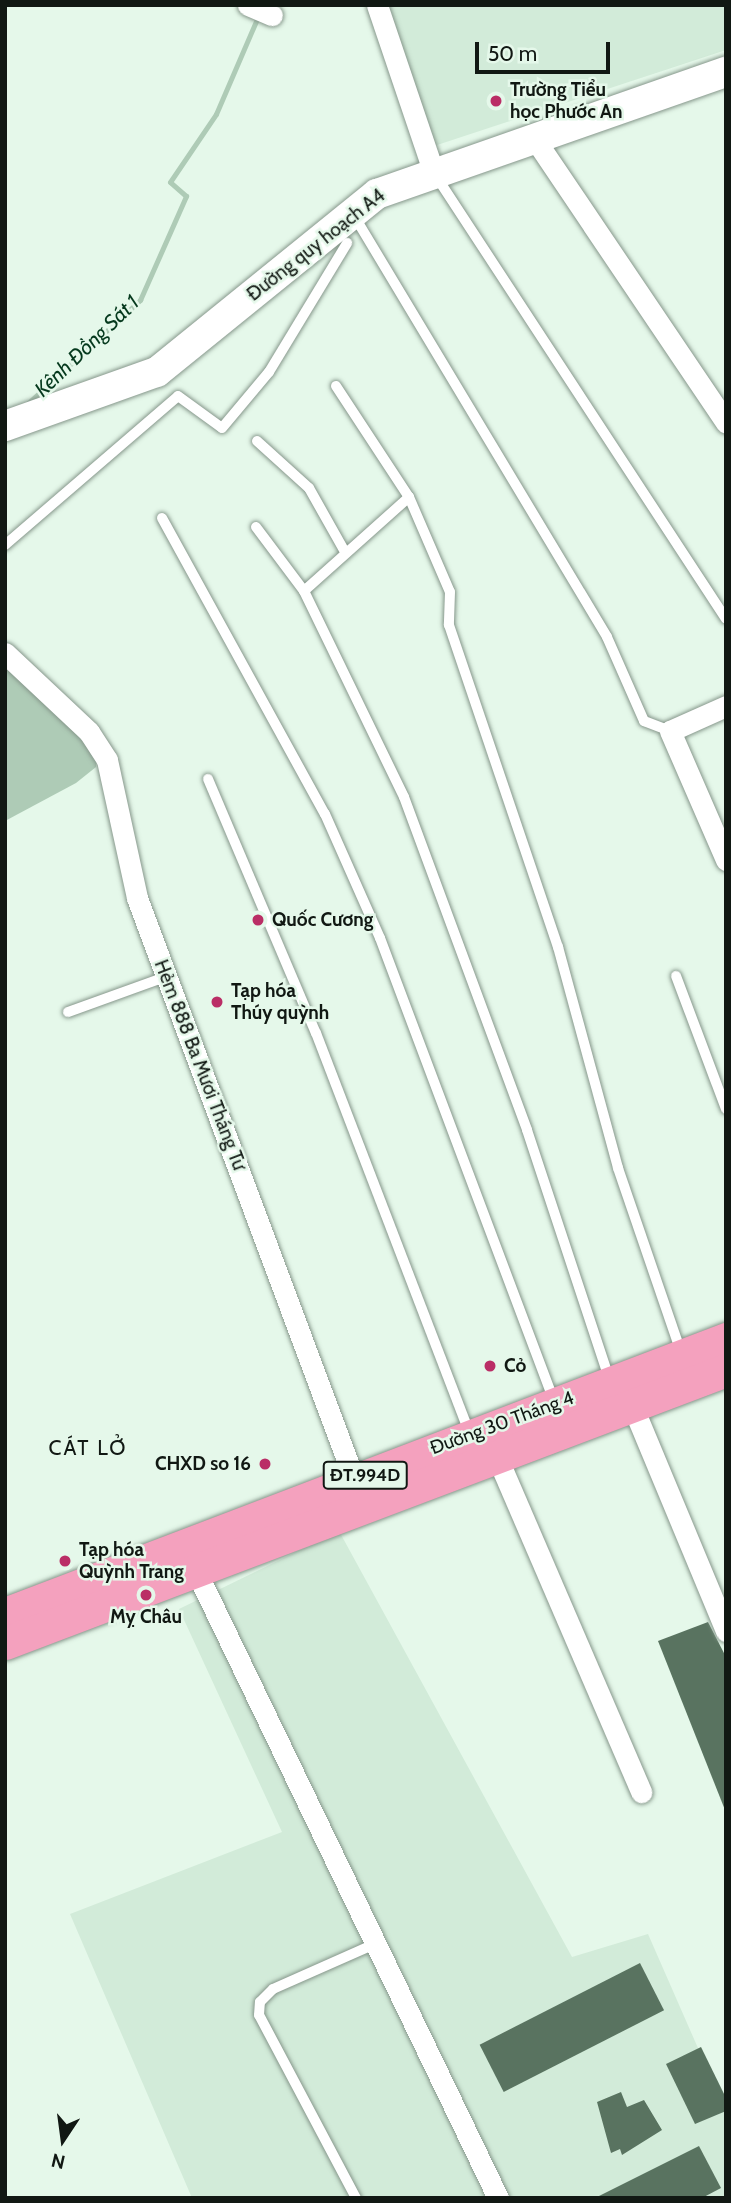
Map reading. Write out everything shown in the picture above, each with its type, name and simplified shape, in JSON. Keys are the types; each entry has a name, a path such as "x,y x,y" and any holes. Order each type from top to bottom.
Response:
{"main road":[{"name":"Đường 30 Tháng 4","path":"359,1491 497,1457 621,1394 682,1355 726,1339"},
{"name":"Đường 30 Tháng 4","path":"5,1643 190,1557 359,1491 470,1434 554,1404 621,1394 726,1370"},
{"name":"Đường 30 Tháng 4","path":"5,1614 190,1557"}],"street":[{"path":"377,5 433,170"},
{"path":"249,6 272,15"},
{"name":"Đường quy hoạch A4","path":"5,426 157,372 377,194 433,170 532,135 726,72"},
{"path":"532,135 726,423"},
{"name":"Hẻm 888 Ba Mươi Tháng Tư","path":"5,653 89,732 107,760 116,785 123,853 165,977 359,1491"},
{"path":"726,706 670,732 726,860"},
{"path":"621,1394 726,1631"},
{"path":"497,1457 641,1792"},
{"path":"190,1557 498,2198"}],"lane":[{"path":"433,170 726,619"},
{"path":"352,213 607,637 644,721 670,732"},
{"path":"5,545 178,396 222,428 269,372 347,243"},
{"path":"336,386 409,496 450,592 449,625 555,936 618,1168 682,1355"},
{"path":"257,441 309,488 344,550"},
{"path":"304,591 344,550 409,496"},
{"path":"162,518 325,814 380,938 554,1404"},
{"path":"256,527 304,591 373,726 421,841 621,1394"},
{"path":"208,779 316,1033 470,1434"},
{"path":"676,976 726,1109"},
{"path":"68,1012 165,977"},
{"path":"356,2198 259,2015 260,2001 273,1989 377,1943"}],"shaded area":[{"name":"Trường Tiểu học Phước An","path":"386,5 726,5 726,50 431,147"},
{"path":"5,668 65,720 96,758 96,767 76,783 5,821"},
{"path":"339,1531 572,1957 648,1934 726,2112 726,2198 192,2198 70,1914 282,1832 179,1609"}],"building":[{"path":"708,1622 726,1657 725,1810 658,1641"},
{"path":"640,1963 664,2010 504,2092 480,2045"},
{"path":"701,2047 726,2098 726,2111 695,2124 666,2064"},
{"path":"621,2092 627,2107 644,2100 662,2130 622,2155 620,2149 611,2153 597,2102"},
{"path":"699,2146 721,2188 702,2198 595,2198"}],"waterway":[{"name":"Kênh Đồng Sát 1","path":"27,404 140,300 186,196 170,182 216,114 259,14"}],"place":[{"name":"Trường Tiểu học Phước An","path":"496,101"},
{"name":"Quốc Cương","path":"258,920"},
{"name":"Tạp hóa Thúy quỳnh","path":"217,1002"},
{"name":"Cỏ","path":"490,1366"},
{"name":"CHXD so 16","path":"265,1464"},
{"name":"Tạp hóa Quỳnh Trang","path":"65,1561"},
{"name":"Mỵ Châu","path":"146,1595"}],"district":[{"name":"CÁT LỞ","path":"88,1448"}]}
